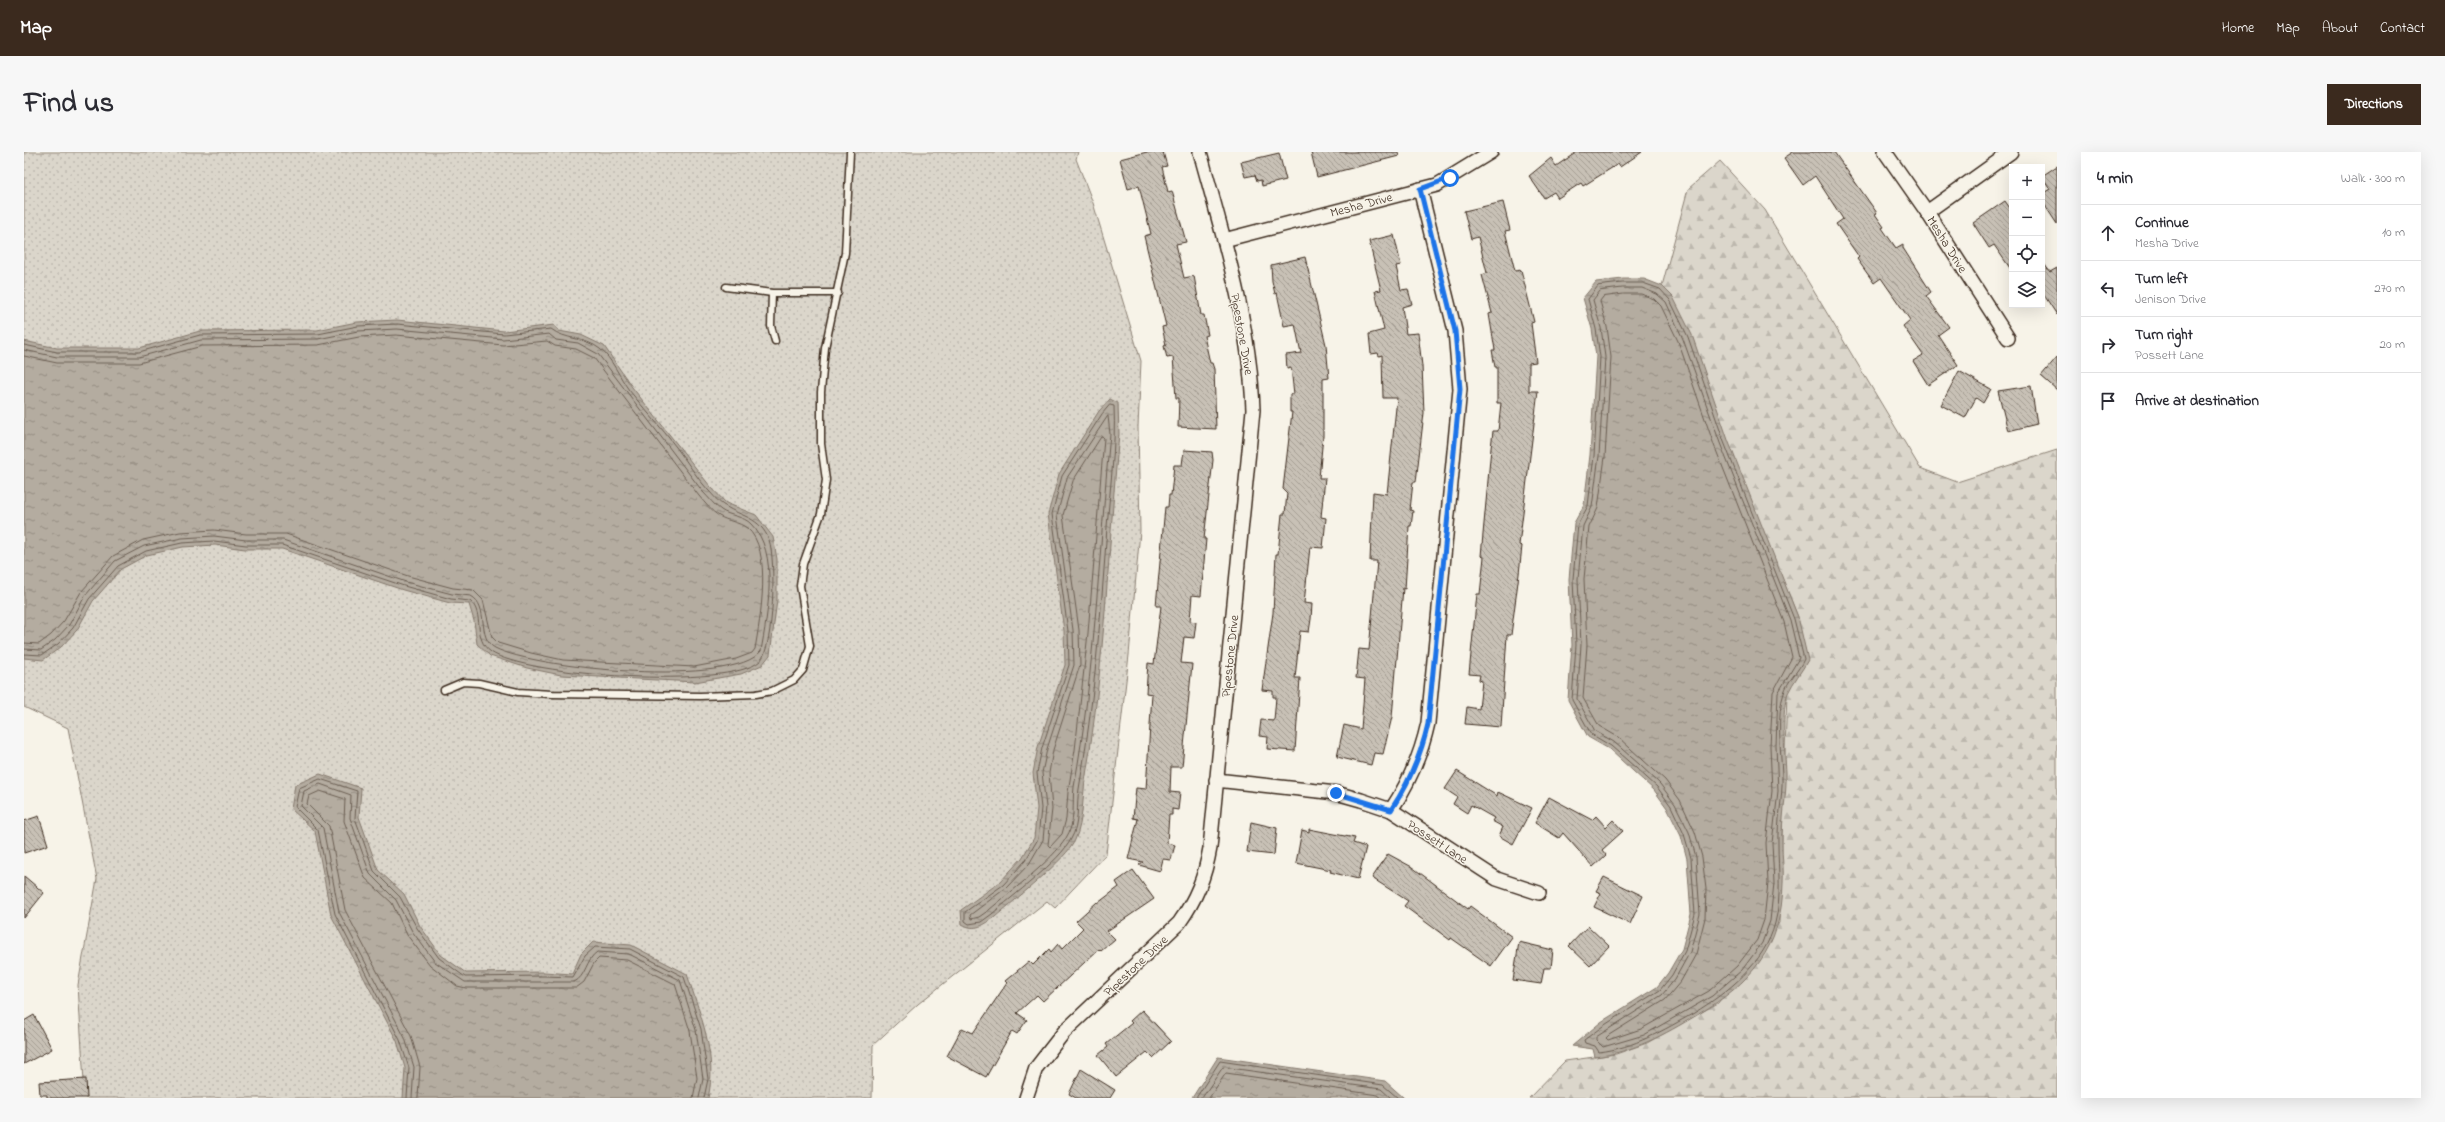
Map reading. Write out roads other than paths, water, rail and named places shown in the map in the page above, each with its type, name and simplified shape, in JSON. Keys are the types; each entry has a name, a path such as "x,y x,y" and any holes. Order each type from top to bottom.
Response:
{"street":[{"name":"Pipestone Drive","path":"1026,1098 1036,1068 1049,1049 1064,1032 1180,923 1194,902 1205,874 1210,848 1253,410 1252,385 1244,327 1224,240 1200,152"},
{"name":"Mesha Drive","path":"1224,240 1420,189 1450,178 1491,152"},
{"name":"Mesha Drive","path":"1885,152 1928,212 2008,338"},
{"path":"1928,212 2011,152"},
{"path":"1391,810 1403,793 1414,769 1423,748 1428,724 1460,389 1455,331 1420,189"},
{"name":"Possett Lane","path":"1216,780 1336,793 1391,810 1496,879 1539,893"}],"lane":[{"path":"444,690 463,682 479,682 518,692 700,696 756,694 772,690 794,680 802,670 810,646 800,586 803,564 821,514 826,480 821,444 821,392 825,348 846,253 850,152"},
{"path":"726,287 772,293 838,293"},
{"path":"772,293 771,326 776,341"}],"water":[{"path":"1623,279 1644,279 1662,286 1673,297 1692,335 1728,440 1798,617 1808,660 1792,685 1786,700 1784,732 1786,781 1782,835 1783,883 1777,927 1770,945 1748,976 1716,1003 1648,1042 1609,1055 1595,1057 1593,1049 1572,1046 1601,1022 1657,987 1668,973 1682,949 1691,914 1687,859 1681,836 1667,808 1654,790 1609,749 1588,737 1568,700 1572,645 1569,579 1574,523 1584,505 1590,455 1596,356 1592,329 1583,298 1596,282"},
{"path":"397,320 504,331 554,325 559,331 581,335 604,346 632,387 710,486 726,503 756,515 773,537 777,559 777,600 770,655 762,665 741,674 695,682 561,675 527,668 490,656 477,644 474,621 469,604 450,603 403,590 282,549 245,549 215,545 183,547 147,555 121,569 93,601 77,630 61,647 43,660 24,658 24,341 57,348 139,348 200,331 317,330 357,322"},
{"path":"1110,399 1118,403 1119,434 1098,690 1078,832 1075,840 1062,858 1039,880 987,923 975,927 967,926 962,924 961,910 1000,882 1022,858 1034,838 1037,808 1033,773 1038,747 1065,665 1064,631 1048,514 1059,474 1099,411"},
{"path":"320,774 361,788 359,817 378,870 404,894 420,926 441,955 466,973 544,972 572,974 581,954 593,942 631,945 687,974 702,1020 709,1051 711,1082 708,1098 403,1098 405,1068 397,1041 331,915 315,831 291,809 295,785"},
{"path":"1218,1057 1385,1081 1404,1098 1192,1098"}]}
